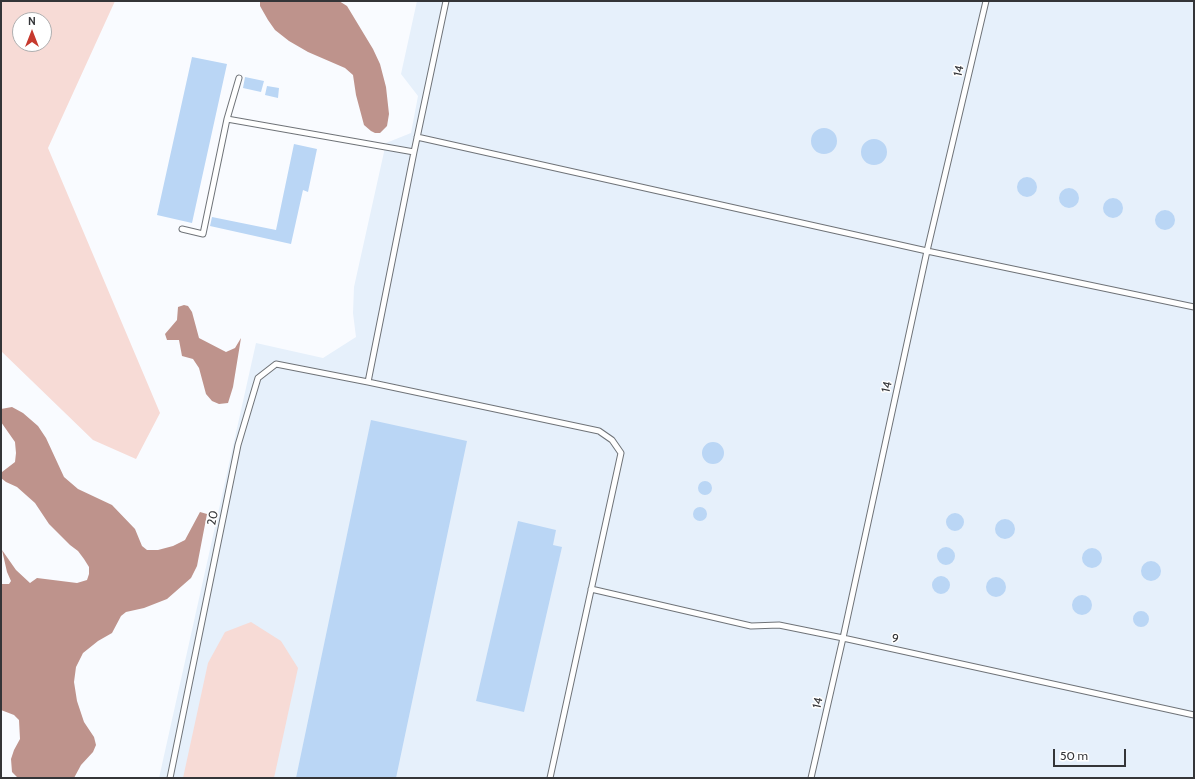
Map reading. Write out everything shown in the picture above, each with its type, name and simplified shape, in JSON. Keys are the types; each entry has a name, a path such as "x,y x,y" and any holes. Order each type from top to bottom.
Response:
{"lane":[{"path":"368,382 446,1"},
{"name":"14","path":"811,778 927,251 986,1"},
{"path":"182,229 203,234 227,119 239,78"},
{"path":"227,119 414,152"},
{"path":"417,137 927,251 1194,307"},
{"name":"20","path":"170,778 238,445 258,378 276,364 599,431 612,440 621,453 550,778"},
{"name":"9","path":"591,590 751,626 779,625 843,638 1194,715"}],"shaded area":[{"path":"1,1 115,1 48,148 160,413 136,459 93,440 1,351"},
{"path":"260,1 339,1 347,6 373,49 380,64 386,87 389,114 387,126 380,133 371,131 364,125 356,95 353,75 345,68 308,52 289,41 275,30 260,6"},
{"path":"417,1 1194,1 1194,778 159,778 256,343 323,358 356,337 353,313 354,287 386,143 411,133 418,96 401,74"},
{"path":"184,305 188,306 192,312 199,338 226,352 235,348 241,338 233,387 228,403 219,404 212,401 206,394 199,368 193,359 182,356 179,340 167,340 165,334 177,320 178,307"},
{"path":"12,407 23,413 38,426 46,438 64,477 78,489 112,505 135,529 142,546 147,550 158,550 173,546 185,540 200,512 207,514 197,566 191,578 167,599 144,608 126,612 121,616 112,633 98,641 83,653 76,667 74,682 77,701 84,722 94,737 96,745 93,752 81,765 74,778 18,778 12,772 11,759 20,739 19,720 14,715 1,710 1,584 9,584 11,581 7,572 2,550 16,570 30,583 37,578 77,583 87,580 89,574 89,567 78,551 49,524 35,503 17,487 1,478 2,472 15,462 15,442 1,422 1,409"},
{"path":"251,622 281,641 298,668 274,778 183,778 208,663 225,632"}],"building":[{"path":"192,57 227,64 192,223 157,215"},
{"path":"245,77 264,81 261,92 243,88"},
{"path":"267,86 279,88 278,98 265,95"},
{"path":"824,128 833,132 837,141 833,150 824,154 815,150 811,141 815,132"},
{"path":"874,139 884,142 887,152 884,162 874,165 864,162 861,152 864,142"},
{"path":"294,144 317,149 308,192 303,190 291,244 210,226 212,217 276,230"},
{"path":"1023,177 1031,177 1037,183 1037,191 1031,197 1023,197 1017,191 1017,183"},
{"path":"1065,188 1073,188 1079,194 1079,202 1073,208 1065,208 1059,202 1059,194"},
{"path":"1109,198 1117,198 1123,204 1123,212 1117,218 1109,218 1103,212 1103,204"},
{"path":"1161,210 1169,210 1175,216 1175,224 1169,230 1161,230 1155,224 1155,216"},
{"path":"371,420 467,441 396,778 296,778"},
{"path":"713,442 721,445 724,453 721,461 713,464 705,461 702,453 705,445"},
{"path":"705,481 710,483 712,488 710,493 705,495 700,493 698,488 700,483"},
{"path":"700,507 705,509 707,514 705,519 700,521 695,519 693,514 695,509"},
{"path":"955,513 961,516 964,522 961,528 955,531 949,528 946,522 949,516"},
{"path":"1001,519 1009,519 1015,525 1015,533 1009,539 1001,539 995,533 995,525"},
{"path":"518,521 556,530 553,545 562,547 524,712 476,701"},
{"path":"946,547 952,550 955,556 952,562 946,565 940,562 937,556 940,550"},
{"path":"1088,548 1096,548 1102,554 1102,562 1096,568 1088,568 1082,562 1082,554"},
{"path":"1147,561 1155,561 1161,567 1161,575 1155,581 1147,581 1141,575 1141,567"},
{"path":"941,576 947,579 950,585 947,591 941,594 935,591 932,585 935,579"},
{"path":"992,577 1000,577 1006,583 1006,591 1000,597 992,597 986,591 986,583"},
{"path":"1078,595 1086,595 1092,601 1092,609 1086,615 1078,615 1072,609 1072,601"},
{"path":"1138,611 1144,611 1149,616 1147,625 1144,627 1138,627 1133,622 1133,616"}]}
